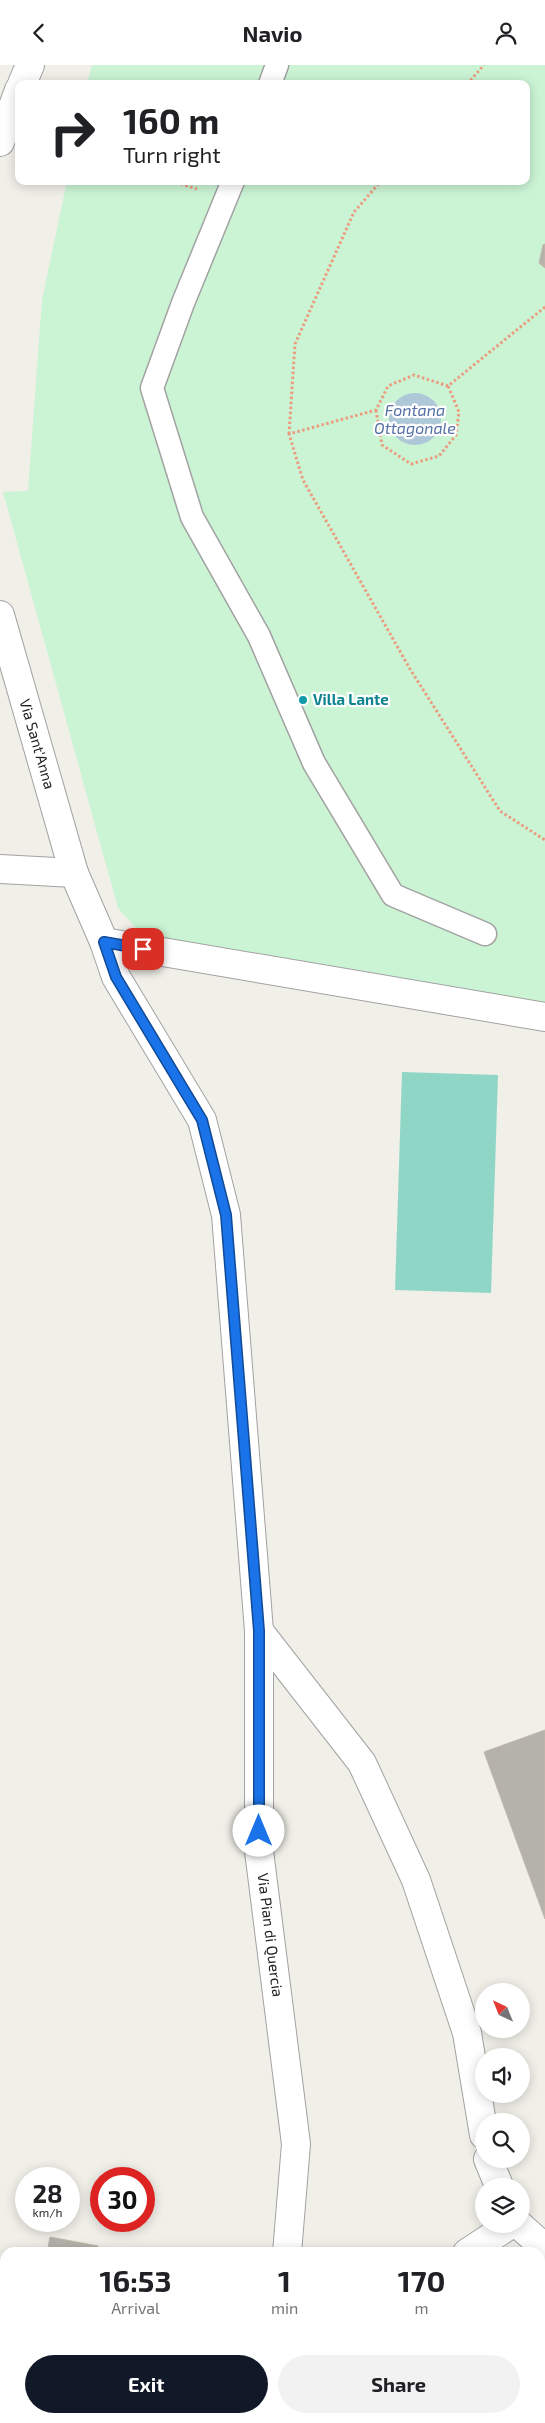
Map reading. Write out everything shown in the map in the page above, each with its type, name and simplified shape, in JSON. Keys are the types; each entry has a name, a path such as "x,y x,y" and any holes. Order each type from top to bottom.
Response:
{"street":[{"path":"24,80 30,65"},
{"path":"0,143 15,101"},
{"name":"Via Sant'Anna","path":"0,615 74,873"},
{"path":"0,869 74,873"},
{"name":"Via Pian di Quercia","path":"74,873 104,942 116,977 202,1120 226,1215 259,1631 259,1851 296,2144 287,2247"},
{"path":"104,942 515,1010 545,1017"},
{"path":"259,1631 362,1763 416,1880 467,2033 480,2113"},
{"path":"476,2247 497,2233"},
{"path":"528,2233 544,2247"}],"lane":[{"path":"271,80 277,65"},
{"path":"231,185 183,303 152,388 192,517 259,636 314,763 393,895 485,934"},
{"path":"515,1010 545,1023"}],"path":[{"path":"471,80 484,65"},
{"path":"378,185 354,212 295,344 289,433 303,480 410,669 436,711 500,811 545,840"},
{"path":"448,386 545,307"},
{"path":"414,375 448,386 459,412 456,435 439,455 411,464 382,445 376,409 388,386 414,375"},
{"path":"289,433 376,409"}],"green space":[{"name":"Villa Lante","path":"92,65 545,65 545,1006 146,939 118,908 3,492 28,491 42,300 66,185 530,185 530,80 88,80"}],"shaded area":[{"path":"402,1072 498,1075 491,1293 395,1290"}],"water":[{"name":"Fontana Ottagonale","path":"410,393 420,393 429,397 437,405 441,419 437,433 429,441 420,445 410,445 401,441 393,433 389,424 389,414 393,405 401,397"}],"building":[{"path":"545,244 545,268 539,263 543,245"},
{"path":"545,1730 545,1919 484,1752"},
{"path":"50,2237 98,2246 98,2247 48,2247"}],"place":[{"name":"Villa Lante","path":"303,700"}],"route":[{"path":"143,949 104,942 116,977 202,1120 226,1215 259,1631 259,1831"}]}
